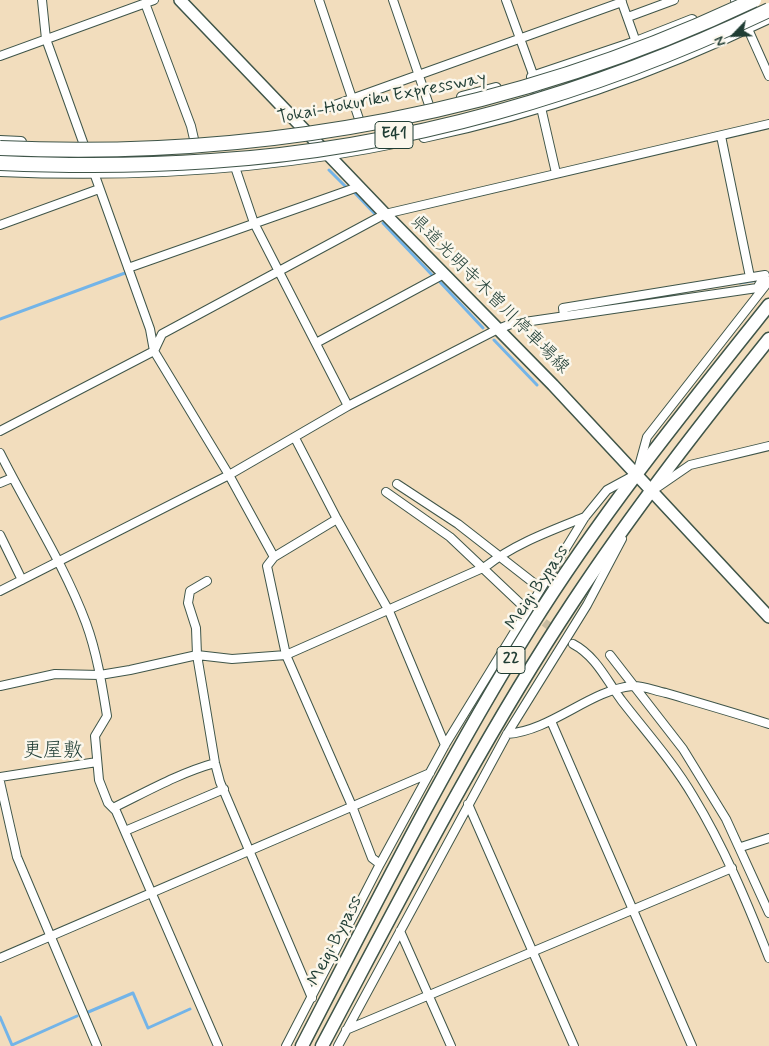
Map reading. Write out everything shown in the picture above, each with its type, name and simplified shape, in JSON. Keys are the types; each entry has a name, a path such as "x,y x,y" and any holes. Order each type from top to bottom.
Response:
{"highway":[{"name":"Tokai-Hokuriku Expressway","path":"0,148 53,151 210,146 284,138 363,126 438,111 509,93 586,69 657,42 754,0"},
{"name":"Tokai-Hokuriku Expressway","path":"0,164 136,165 213,161 291,153 412,132 515,107 596,82 668,55 769,10"},
{"name":"Meigi Bypass","path":"302,1046 391,872 463,742 531,627 636,474 769,305"},
{"name":"Meigi Bypass","path":"322,1046 476,758 573,601 684,445 769,339"}],"main road":[{"name":"県道光明寺木曽川停車場線","path":"180,0 498,329 769,617"}],"street":[{"path":"42,0 46,39 150,329 154,351 230,475 274,556"},
{"path":"0,56 154,0"},
{"path":"319,0 359,119"},
{"path":"393,0 430,105"},
{"path":"506,0 534,77 556,173"},
{"path":"628,16 674,0"},
{"path":"0,141 83,143 194,139 302,128 359,119 430,105 534,77 636,42 736,0 769,76"},
{"path":"329,107 622,1 636,42"},
{"path":"145,3 191,126 194,139"},
{"path":"0,171 94,173 235,167 328,155 438,134 542,107 646,72 769,18"},
{"path":"0,431 154,351 162,334 385,214 769,124"},
{"path":"720,136 750,277"},
{"path":"235,167 254,223 348,406"},
{"path":"128,268 358,186"},
{"path":"0,225 100,189"},
{"path":"316,343 444,274"},
{"path":"286,1046 380,864 445,745 585,517 607,490 636,474 647,437 763,285 764,275 562,308 564,316"},
{"path":"0,591 230,475 348,406 510,324 763,285"},
{"path":"295,438 337,520 389,611 445,745"},
{"path":"652,491 690,465 769,446"},
{"path":"0,453 57,561 86,624 100,675 107,716 95,736 99,780 108,804 116,811 125,831 218,1046"},
{"path":"0,483 12,478"},
{"path":"397,484 458,524 535,584"},
{"path":"386,492 450,537 485,567 525,608"},
{"path":"338,1046 507,734 587,606 636,513"},
{"path":"0,686 55,674 100,675 198,655 232,659 286,655 485,567 500,555 540,535 585,517"},
{"path":"337,520 274,556 268,566 286,655 352,806 372,858 380,864"},
{"path":"0,535 22,580"},
{"path":"207,581 190,591 188,603 196,628 198,655 215,763 249,851 312,998"},
{"path":"574,644 584,650 675,767 713,830 732,868 769,958"},
{"path":"610,655 683,749 741,847 769,913"},
{"path":"507,734 517,734 550,721 615,690 633,686 718,707 769,724"},
{"path":"550,721 692,1046"},
{"path":"0,777 97,762"},
{"path":"112,808 189,771 215,763"},
{"path":"0,958 430,774"},
{"path":"0,782 17,857 97,1046"},
{"path":"125,831 224,789"},
{"path":"468,804 574,1046"},
{"path":"741,847 769,838"},
{"path":"346,1030 732,868"},
{"path":"400,931 451,1046"}],"waterway":[{"path":"329,170 347,188"},
{"path":"353,191 375,214"},
{"path":"383,223 433,276"},
{"path":"0,319 125,273"},
{"path":"740,283 758,280"},
{"path":"440,282 483,328"},
{"path":"494,340 537,385"},
{"path":"86,1013 133,993 148,1028 190,1009"},
{"path":"0,1017 12,1045 77,1016"}],"tunnel":[{"path":"525,608 573,644"}],"district":[{"name":"更屋敷","path":"53,752"}]}
